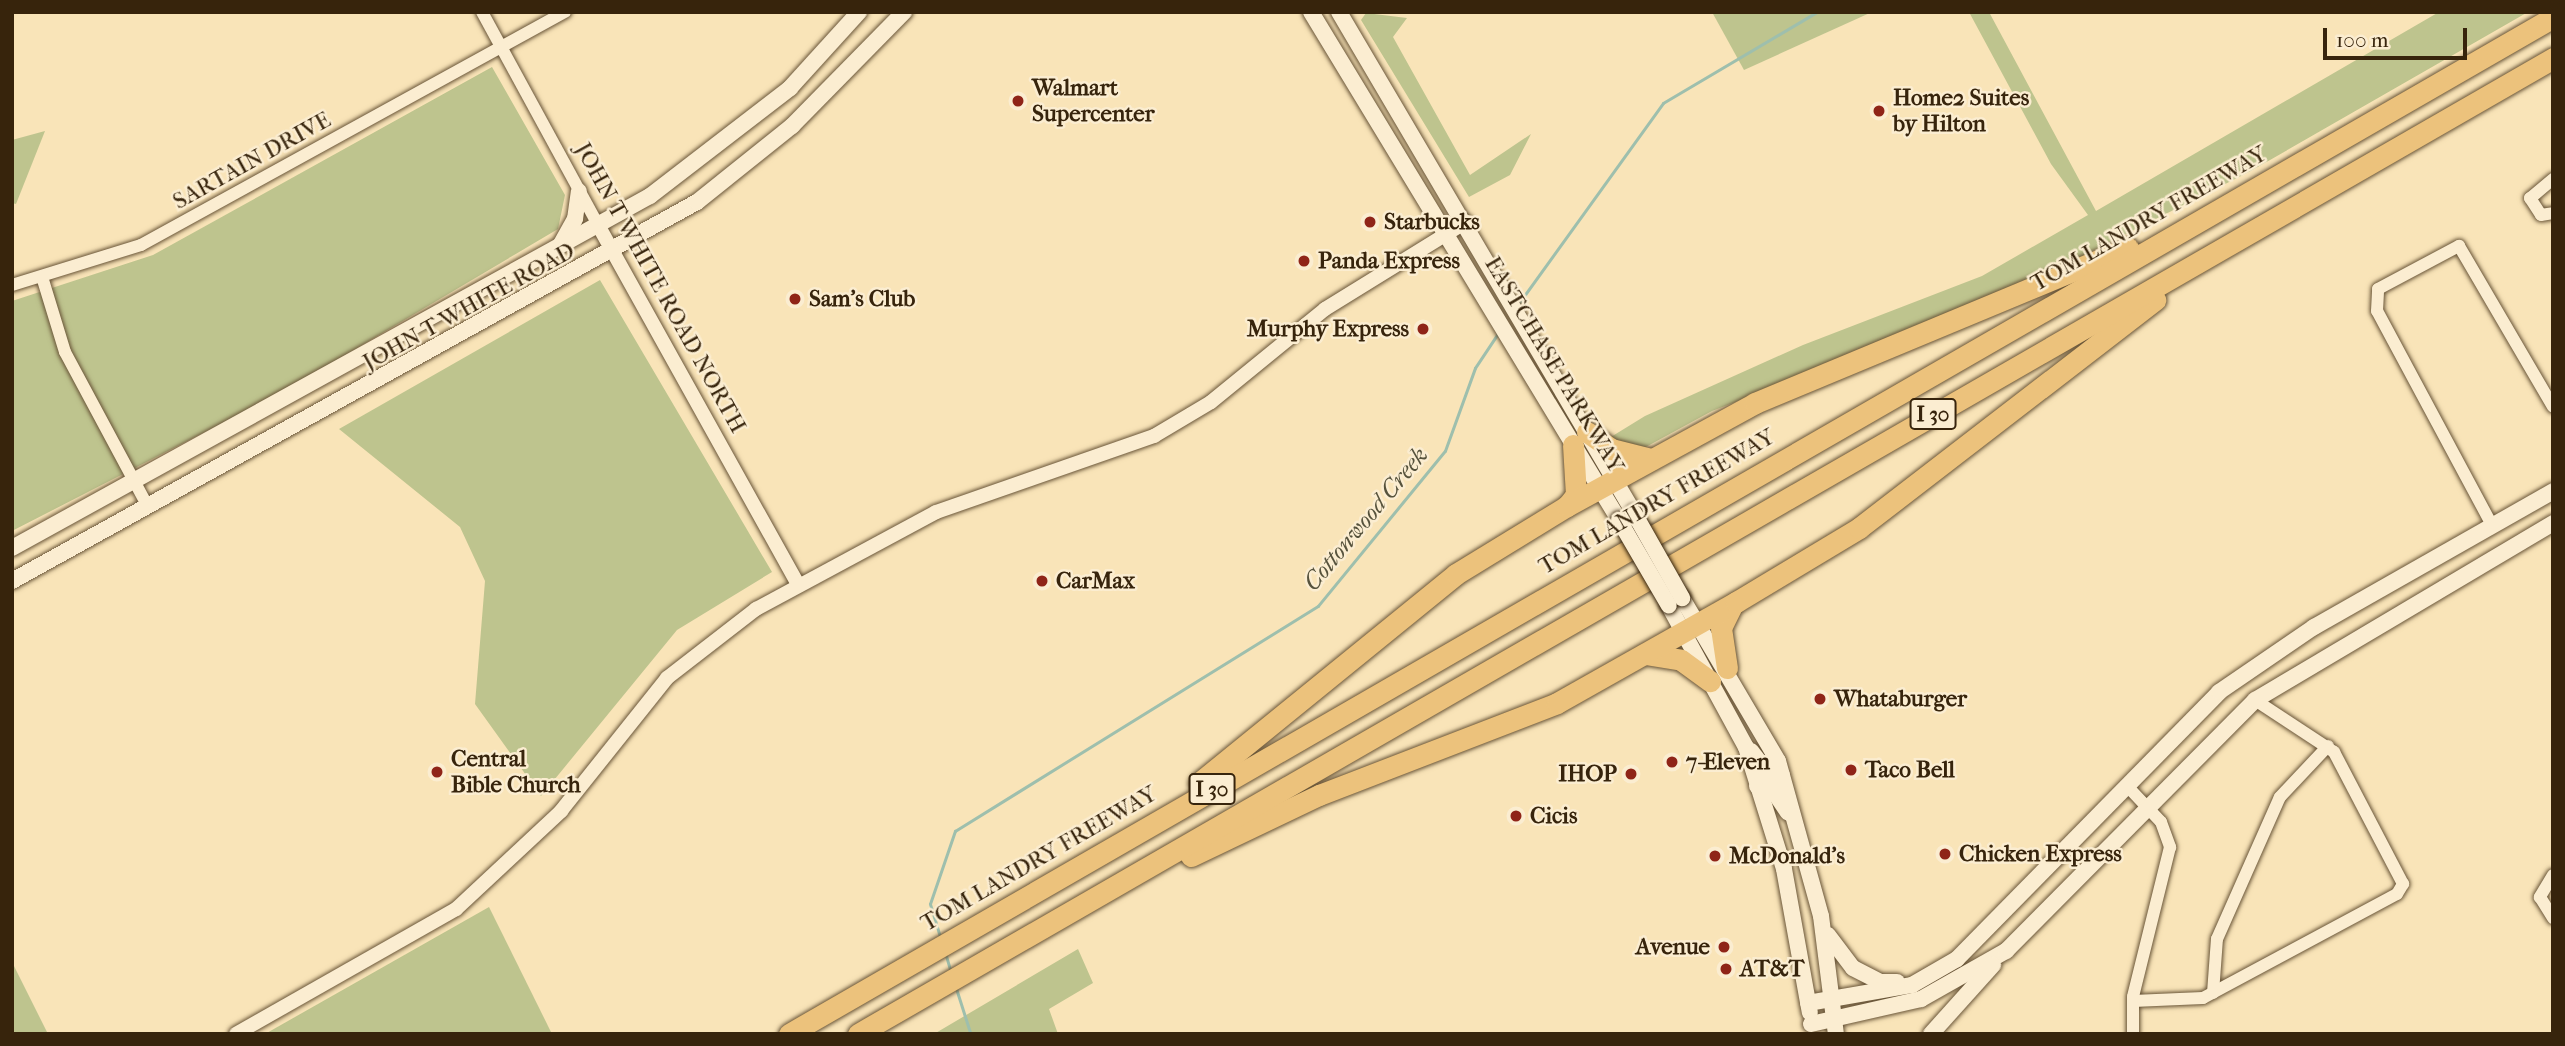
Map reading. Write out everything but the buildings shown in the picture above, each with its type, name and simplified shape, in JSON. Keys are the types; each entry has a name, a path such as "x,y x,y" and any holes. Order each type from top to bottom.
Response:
{"highway":[{"name":"TOM LANDRY FREEWAY","path":"789,1034 2553,17"},
{"name":"I 30","path":"858,1034 2553,58"},
{"path":"1106,849 1261,738 1446,582 1607,483 1755,402 2227,206"},
{"path":"999,952 1023,946 1319,794 1557,703 1690,629 1859,528 2049,377 2242,238"},
{"path":"1567,506 1576,495 1580,439 1651,459"},
{"path":"1645,654 1681,660 1718,675 1721,628 1732,604"}],"main road":[{"name":"JOHN T WHITE ROAD","path":"12,548 598,225 730,138 790,88 859,12"},
{"name":"JOHN T WHITE ROAD","path":"12,581 613,253 737,174 904,12"},
{"name":"EASTCHASE PARKWAY","path":"1311,12 1532,373 1580,439 1690,629 1782,775 1821,916 1835,1027"},
{"name":"EASTCHASE PARKWAY","path":"1340,14 1544,351 1580,439"},
{"path":"1321,28 1340,14"},
{"path":"558,247 575,219 579,191"},
{"path":"1808,1003 1920,981 1984,935 2237,678 2314,627 2553,491"},
{"path":"1931,1034 2006,951 2255,699 2506,548 2553,523"},
{"path":"2493,527 2506,548"},
{"name":"EASTCHASE PARKWAY","path":"1718,675 1746,747 1784,869 1811,1029"},
{"path":"2237,678 2255,699"},
{"path":"1746,747 1769,774 1782,775"},
{"path":"1757,786 1770,786 1795,819"},
{"path":"1821,916 1832,945 1853,968 1881,982 1920,981"},
{"path":"1811,1029 1835,1027 1921,999 2006,951"}],"street":[{"name":"JOHN T WHITE ROAD NORTH","path":"482,12 798,585"},
{"name":"SARTAIN DRIVE","path":"12,285 43,280 141,245 565,12"},
{"path":"2553,179 2530,198 2541,215 2553,213"},
{"path":"236,1034 456,909 561,811 667,678 720,632 798,585 936,512 1154,436 1211,402 1325,309 1466,222"},
{"path":"2493,527 2375,303 2378,289 2418,264 2459,246 2553,407"},
{"path":"43,280 65,352 148,507"},
{"path":"2133,1001 2184,1002 2213,993 2397,894 2403,884 2329,746 2255,699"},
{"path":"2213,993 2217,939 2280,797 2329,746"},
{"path":"2128,787 2149,807 2167,830 2170,847 2133,1001 2133,1034"},
{"path":"2553,875 2540,897 2553,918"}],"green space":[{"path":"1712,12 1872,12 1744,70"},
{"path":"1969,12 1989,12 2096,211 2439,12 2528,12 2249,172 1973,311 1712,411 1644,448 1606,440 1645,416 1803,345 1982,276 2088,215 2051,164"},
{"path":"1366,13 1407,18 1393,37 1470,175 1531,134 1510,175 1469,197 1361,20"},
{"path":"492,67 565,195 558,229 281,393 12,531 12,301 153,255"},
{"path":"45,131 16,204 12,203 12,140"},
{"path":"600,280 772,572 677,630 541,796 475,704 485,581 460,527 339,429"},
{"path":"489,907 552,1034 265,1034"},
{"path":"1078,949 1093,983 1049,1009 1058,1034 934,1034"},
{"path":"12,962 48,1034 12,1034"}],"waterway":[{"name":"Cottonwood Creek","path":"1519,303 1663,103 1817,12"},
{"name":"Cottonwood Creek","path":"940,937 930,904 955,831 1318,606 1445,451 1475,368 1499,332"},
{"name":"Cottonwood Creek","path":"946,954 951,971"},
{"name":"Cottonwood Creek","path":"956,987 971,1034"}],"place":[{"name":"Walmart Supercenter","path":"1018,101"},
{"name":"Home2 Suites by Hilton","path":"1879,111"},
{"name":"Starbucks","path":"1370,222"},
{"name":"Panda Express","path":"1304,261"},
{"name":"Sam's Club","path":"795,299"},
{"name":"Murphy Express","path":"1423,329"},
{"name":"CarMax","path":"1042,581"},
{"name":"Whataburger","path":"1820,699"},
{"name":"7-Eleven","path":"1672,762"},
{"name":"Taco Bell","path":"1851,770"},
{"name":"Central Bible Church","path":"437,772"},
{"name":"IHOP","path":"1631,774"},
{"name":"Cicis","path":"1516,816"},
{"name":"Chicken Express","path":"1945,854"},
{"name":"McDonald's","path":"1715,856"},
{"name":"Avenue","path":"1724,947"},
{"name":"AT&T","path":"1726,969"}]}
